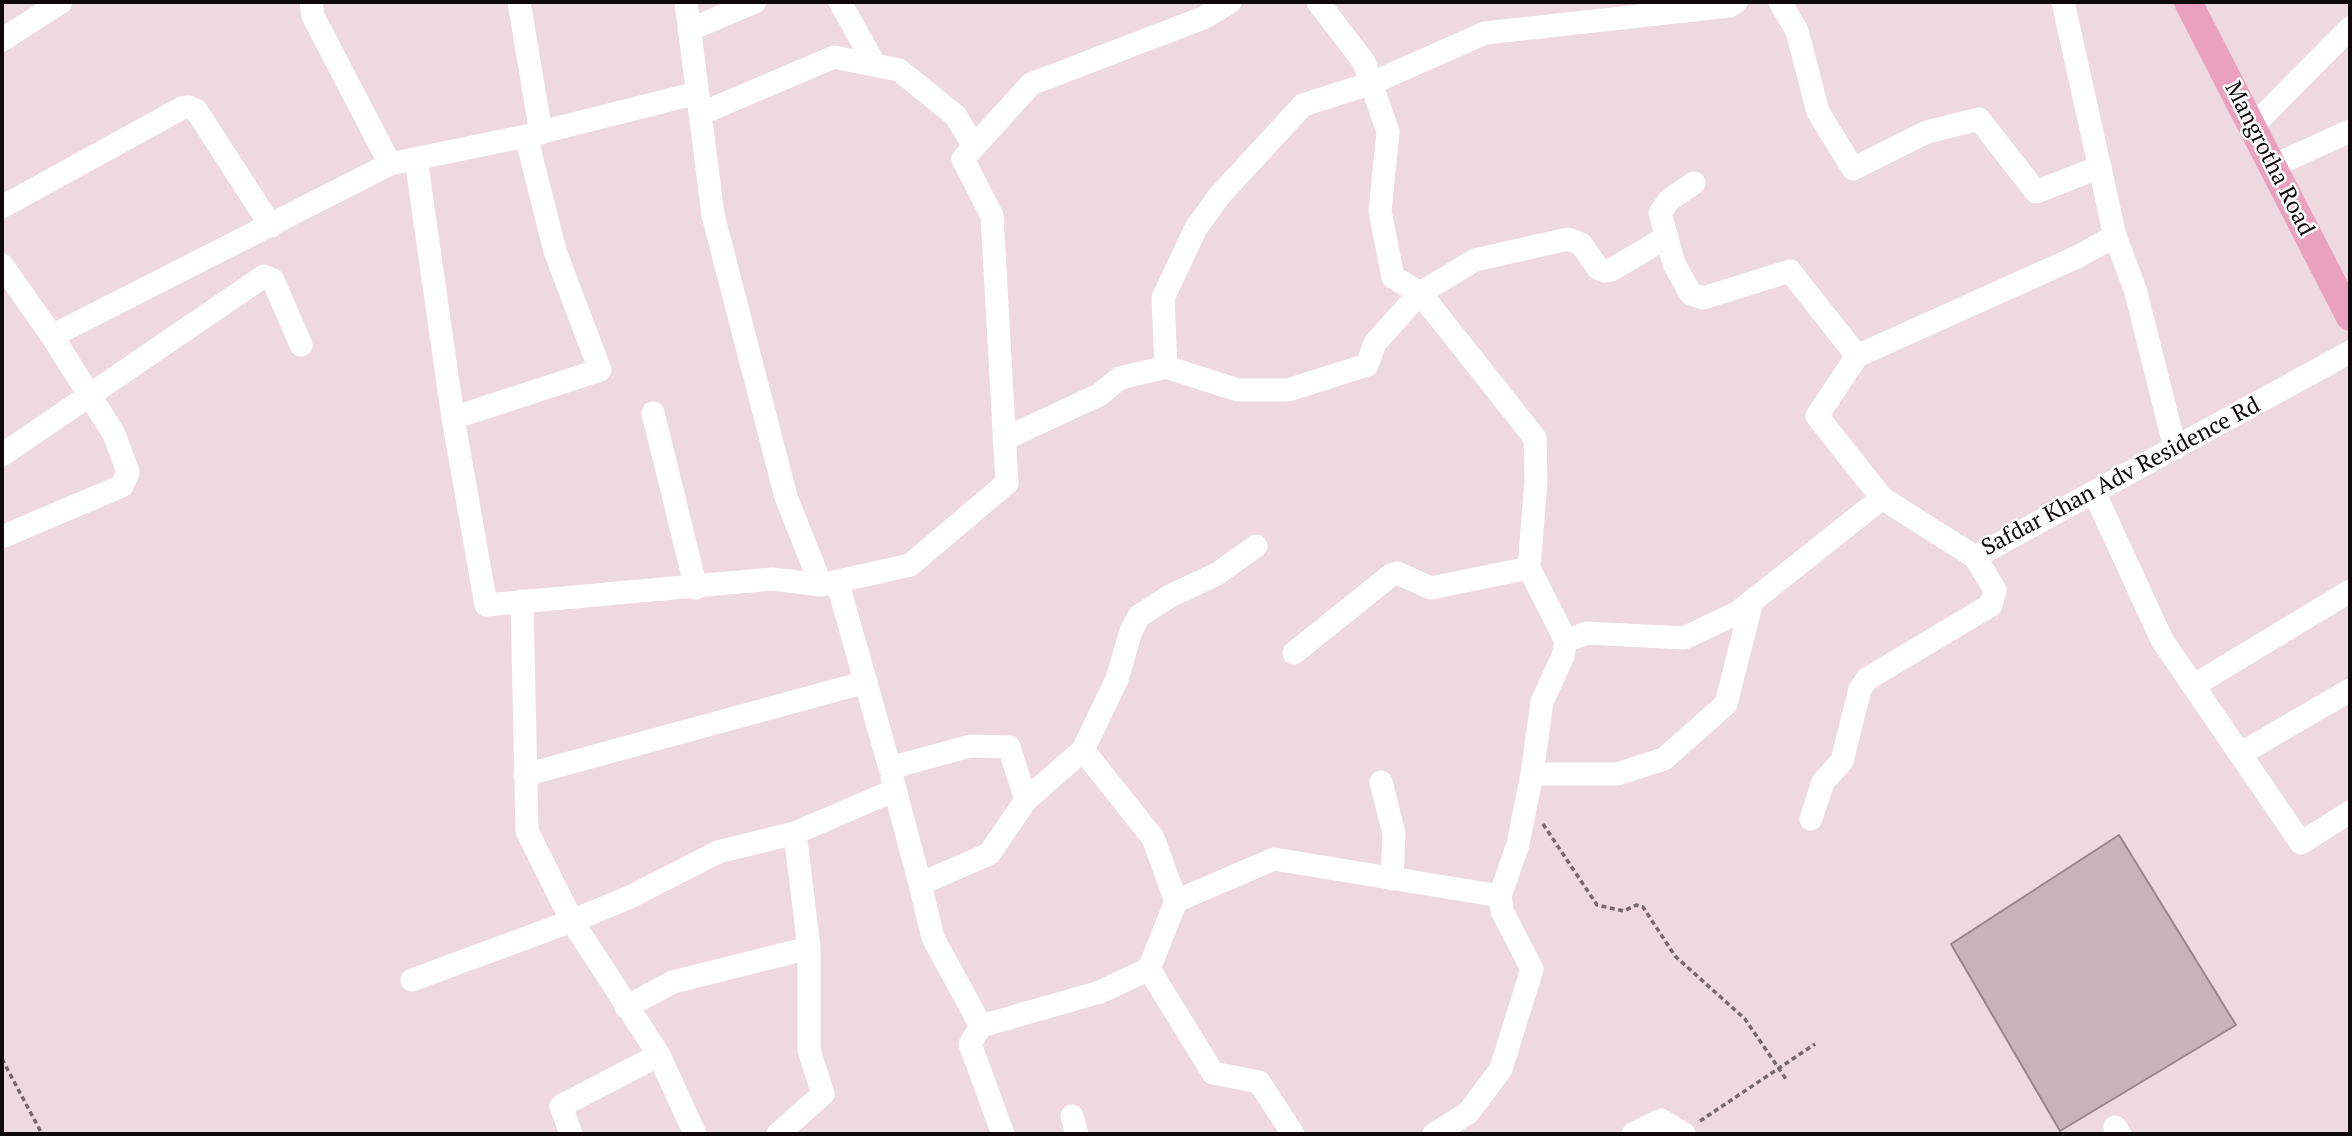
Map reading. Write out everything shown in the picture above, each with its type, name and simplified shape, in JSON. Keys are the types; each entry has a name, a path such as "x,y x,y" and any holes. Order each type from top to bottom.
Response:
{"main road":[{"name":"Mangrotha Road","path":"2188,2 2350,317"}],"street":[{"path":"2,40 61,2"},
{"path":"311,2 313,16 390,164"},
{"path":"453,418 600,370 555,251 534,134 519,2"},
{"path":"686,2 712,215 786,497 829,583 866,682 933,938 981,1026"},
{"path":"690,30 755,2"},
{"path":"840,2 875,65"},
{"path":"416,159 453,418 486,606 772,579 829,583 909,565 1007,483 992,216 963,159 1031,84 1203,18 1230,2"},
{"path":"1318,2 1364,62 1388,131 1380,211 1392,277 1420,293 1535,438 1536,481 1529,568 1566,641 1563,656 1542,702 1532,775 1518,844 1500,896 1502,911 1532,969 1501,1069 1468,1113 1434,1134"},
{"path":"1166,367 1163,298 1196,228 1220,195 1303,105 1371,83 1485,33 1637,8 1730,6 1736,2"},
{"path":"1780,2 1797,31 1818,112 1853,169 1927,132 1979,119 2036,192 2099,167"},
{"path":"2063,2 2115,236 2134,289 2175,448"},
{"path":"2252,127 2350,28"},
{"path":"52,336 390,164 699,104 834,57 899,70 956,116 974,147"},
{"path":"2,207 182,108 189,107 196,110 271,226"},
{"path":"2273,166 2350,131"},
{"path":"1694,183 1669,200 1660,214 1674,264 1696,298 1703,299 1790,271 1857,356 2077,257 2115,236"},
{"path":"1004,439 1099,395 1120,378 1166,367 1238,390 1288,390 1367,365 1375,343 1420,293 1475,260 1575,240 1604,271 1611,270 1667,237"},
{"path":"2,265 52,336 114,434 128,472 127,480 122,486 2,537"},
{"path":"2,455 264,276 274,280 301,345"},
{"name":"Safdar Khan Adv Residence Rd","path":"1857,356 1817,416 1882,498 1975,557 2350,352"},
{"path":"653,414 696,588"},
{"path":"2094,492 2162,640 2301,843 2350,811"},
{"path":"1566,641 1587,634 1684,638 1737,613 1882,498"},
{"path":"919,884 989,854 1026,800 1083,750 1117,679 1131,631 1139,616 1217,574 1256,546"},
{"path":"1811,819 1823,782 1842,761 1860,689 1867,680 1991,606 1995,590 1975,557"},
{"path":"1294,653 1391,575 1397,573 1431,588 1529,568"},
{"path":"2193,686 2350,591"},
{"path":"522,601 527,831 572,921 659,1055 695,1134"},
{"path":"1532,775 1617,774 1664,759 1726,704 1752,601"},
{"path":"525,775 866,682"},
{"path":"2240,754 2350,690"},
{"path":"412,980 630,897 718,852 795,832 892,779 970,746 1009,747 1026,800"},
{"path":"1003,1134 970,1044 981,1026 1100,992 1149,969 1173,917 1177,901 1153,838 1083,750"},
{"path":"1381,782 1394,834 1392,878"},
{"path":"778,1134 823,1094 809,1050 809,948 795,832"},
{"path":"1177,901 1274,859 1500,896"},
{"path":"626,1007 673,982 809,948"},
{"path":"1149,969 1213,1073 1259,1082 1293,1134"},
{"path":"571,1134 561,1107 659,1055"},
{"path":"1633,1134 1661,1120 1683,1134"}],"path":[{"path":"1526,798 1597,905 1624,911 1636,905 1643,907 1675,956 1745,1019 1786,1079"},
{"path":"1683,1134 1815,1044"},
{"path":"2,1059 42,1134"}],"building":[{"path":"2119,835 2236,1025 2060,1131 1951,944"}]}
